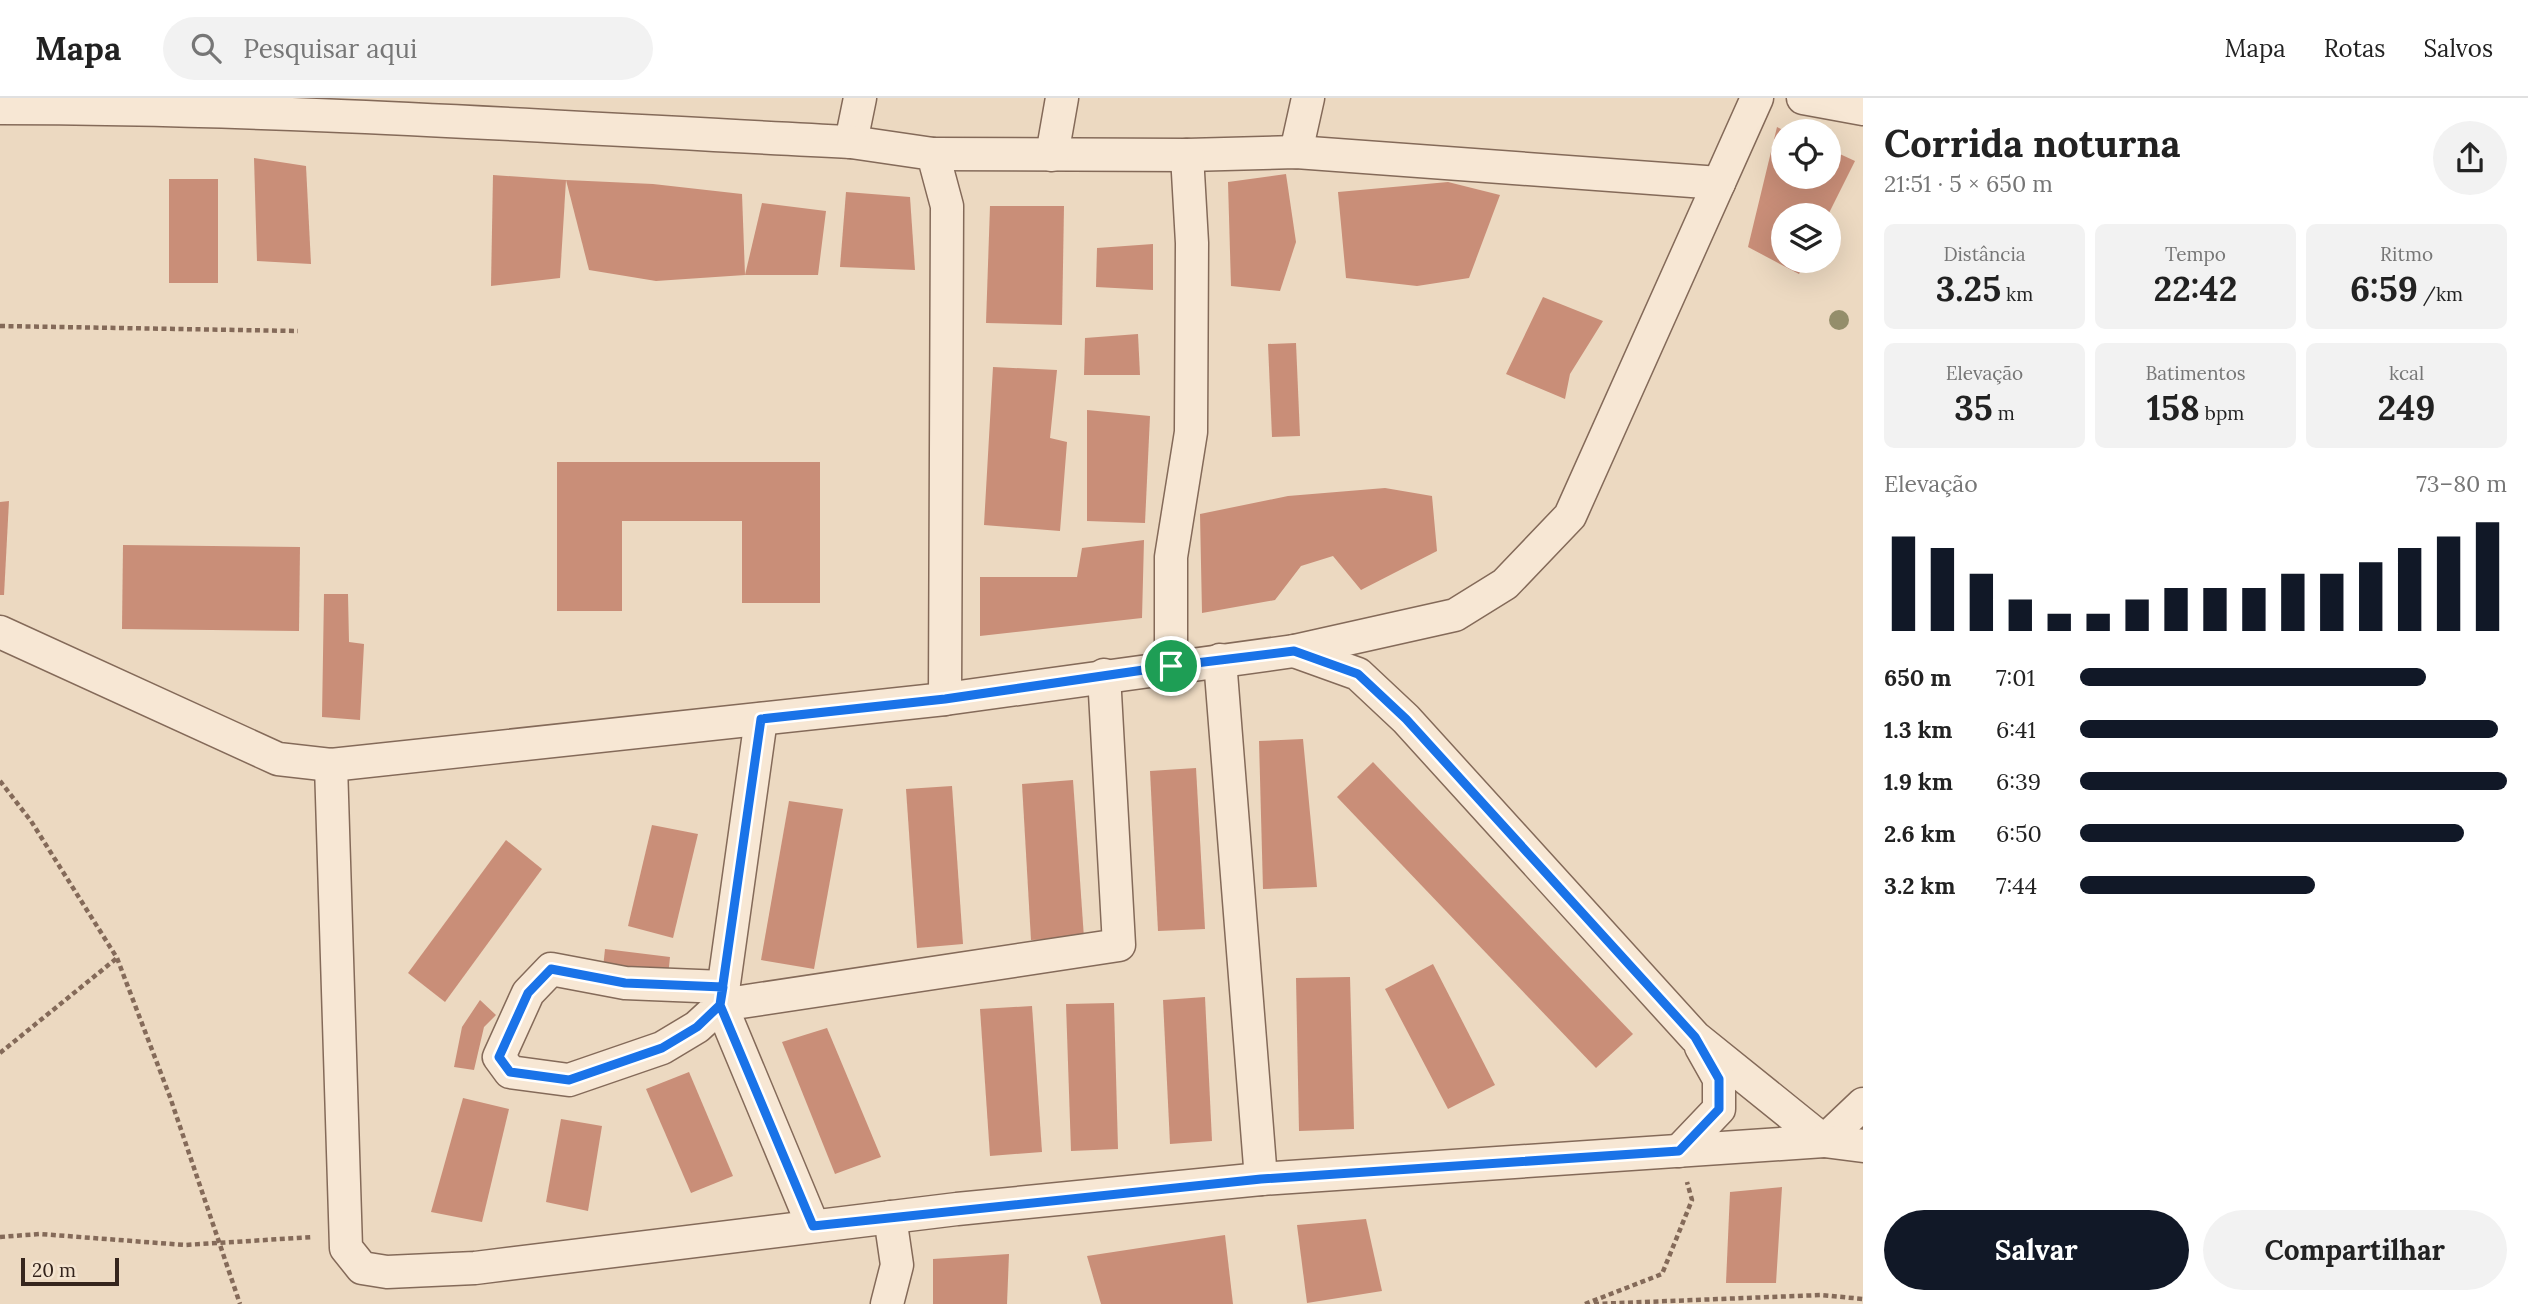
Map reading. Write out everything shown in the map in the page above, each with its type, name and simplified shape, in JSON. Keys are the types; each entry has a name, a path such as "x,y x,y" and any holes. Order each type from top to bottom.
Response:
{"street":[{"path":"851,142 860,98"},
{"path":"1052,155 1062,98"},
{"path":"1296,152 1308,98"},
{"path":"0,632 278,759 331,765 945,699 1104,675 1294,651 1455,615 1505,584 1570,516 1757,98"},
{"path":"1803,98 1863,109"},
{"path":"0,108 93,108 396,120 851,142 933,154 1187,155 1296,152 1719,183"},
{"path":"933,154 947,206 945,699"},
{"path":"1171,666 1171,557 1191,432 1192,243 1187,155"},
{"path":"1294,651 1358,674 1406,719 1695,1037 1824,1141"},
{"path":"1220,660 1261,1179"},
{"path":"722,996 697,1027 662,1048 569,1080 510,1072 499,1057 528,993 551,969 625,983 722,996 1119,945 1104,675"},
{"path":"761,719 722,996 813,1226"},
{"path":"331,765 346,1248 362,1268 387,1272 475,1268 890,1217 1261,1179 1824,1141 1863,1146"},
{"path":"1679,1151 1719,1109 1719,1079 1695,1037"},
{"path":"1824,1141 1863,1104"},
{"path":"887,1304 897,1265 890,1217"}],"path":[{"path":"0,326 298,331"},
{"path":"0,781 31,821 117,958 170,1097 240,1304"},
{"path":"0,1053 117,958"},
{"path":"1585,1304 1662,1274 1692,1200 1679,1151"},
{"path":"0,1237 40,1234 185,1245 346,1235"},
{"path":"1594,1304 1821,1295 1863,1299"}],"building":[{"path":"1771,152 1771,189 1841,189 1834,203 1771,203 1771,259 1748,247"},
{"path":"1841,155 1855,161 1841,189"},
{"path":"254,158 306,166 311,264 257,261"},
{"path":"1286,174 1296,242 1280,291 1231,286 1228,182"},
{"path":"493,175 566,180 560,278 491,286"},
{"path":"169,179 218,179 218,283 169,283"},
{"path":"566,180 653,184 742,194 745,275 656,281 589,270"},
{"path":"1448,182 1500,195 1469,278 1417,286 1346,278 1338,192"},
{"path":"846,192 910,197 915,270 840,267"},
{"path":"762,203 826,211 818,275 745,275"},
{"path":"990,206 1064,206 1062,325 986,323"},
{"path":"1153,244 1153,290 1096,287 1097,248"},
{"path":"1543,297 1603,321 1570,374 1565,399 1506,374"},
{"path":"1138,334 1140,375 1084,375 1085,338"},
{"path":"1296,343 1300,436 1272,437 1268,344"},
{"path":"993,367 1057,370 1050,438 1067,442 1060,531 984,525"},
{"path":"1087,410 1150,416 1145,523 1087,521"},
{"path":"557,462 820,462 820,603 742,603 742,521 622,521 622,611 557,611"},
{"path":"1385,488 1432,496 1437,551 1361,590 1333,556 1301,566 1275,600 1202,613 1200,514 1288,496"},
{"path":"9,501 4,595 0,595 0,502"},
{"path":"1144,540 1142,618 980,636 980,577 1077,577 1082,548"},
{"path":"123,545 300,547 299,631 122,629"},
{"path":"324,594 348,594 349,642 364,644 360,720 322,717"},
{"path":"1303,739 1317,887 1263,889 1259,741"},
{"path":"1373,762 1633,1034 1596,1068 1337,797"},
{"path":"1196,768 1205,929 1158,931 1150,771"},
{"path":"1073,780 1084,938 1031,940 1022,784"},
{"path":"952,786 963,944 917,948 906,789"},
{"path":"789,801 843,809 814,969 761,960"},
{"path":"652,825 698,834 673,938 628,926"},
{"path":"506,840 542,869 445,1002 408,973"},
{"path":"605,949 670,957 668,976 603,968"},
{"path":"1433,964 1495,1085 1448,1109 1385,989"},
{"path":"1350,977 1354,1129 1299,1131 1296,978"},
{"path":"1205,997 1212,1141 1170,1144 1163,1000"},
{"path":"480,1000 496,1015 484,1027 474,1070 454,1067 462,1027"},
{"path":"1114,1003 1118,1149 1071,1151 1066,1004"},
{"path":"1032,1006 1042,1152 990,1156 980,1009"},
{"path":"827,1028 881,1157 835,1174 782,1042"},
{"path":"689,1072 733,1176 691,1193 646,1089"},
{"path":"463,1098 509,1109 482,1222 431,1212"},
{"path":"561,1119 602,1126 588,1211 546,1202"},
{"path":"1782,1187 1776,1283 1726,1283 1730,1192"},
{"path":"1366,1219 1382,1291 1307,1303 1297,1225"},
{"path":"1225,1235 1233,1304 1101,1304 1087,1256"},
{"path":"1009,1254 1007,1304 933,1304 933,1259"}],"route":[{"path":"1171,666 945,699 761,719 736,897 723,987 720,1005 697,1027 662,1048 569,1080 510,1072 499,1057 528,993 551,969 625,983 723,987 720,1005 813,1226 1261,1179 1679,1151 1719,1109 1719,1079 1695,1037 1406,719 1358,674 1294,651 1171,666"}]}
